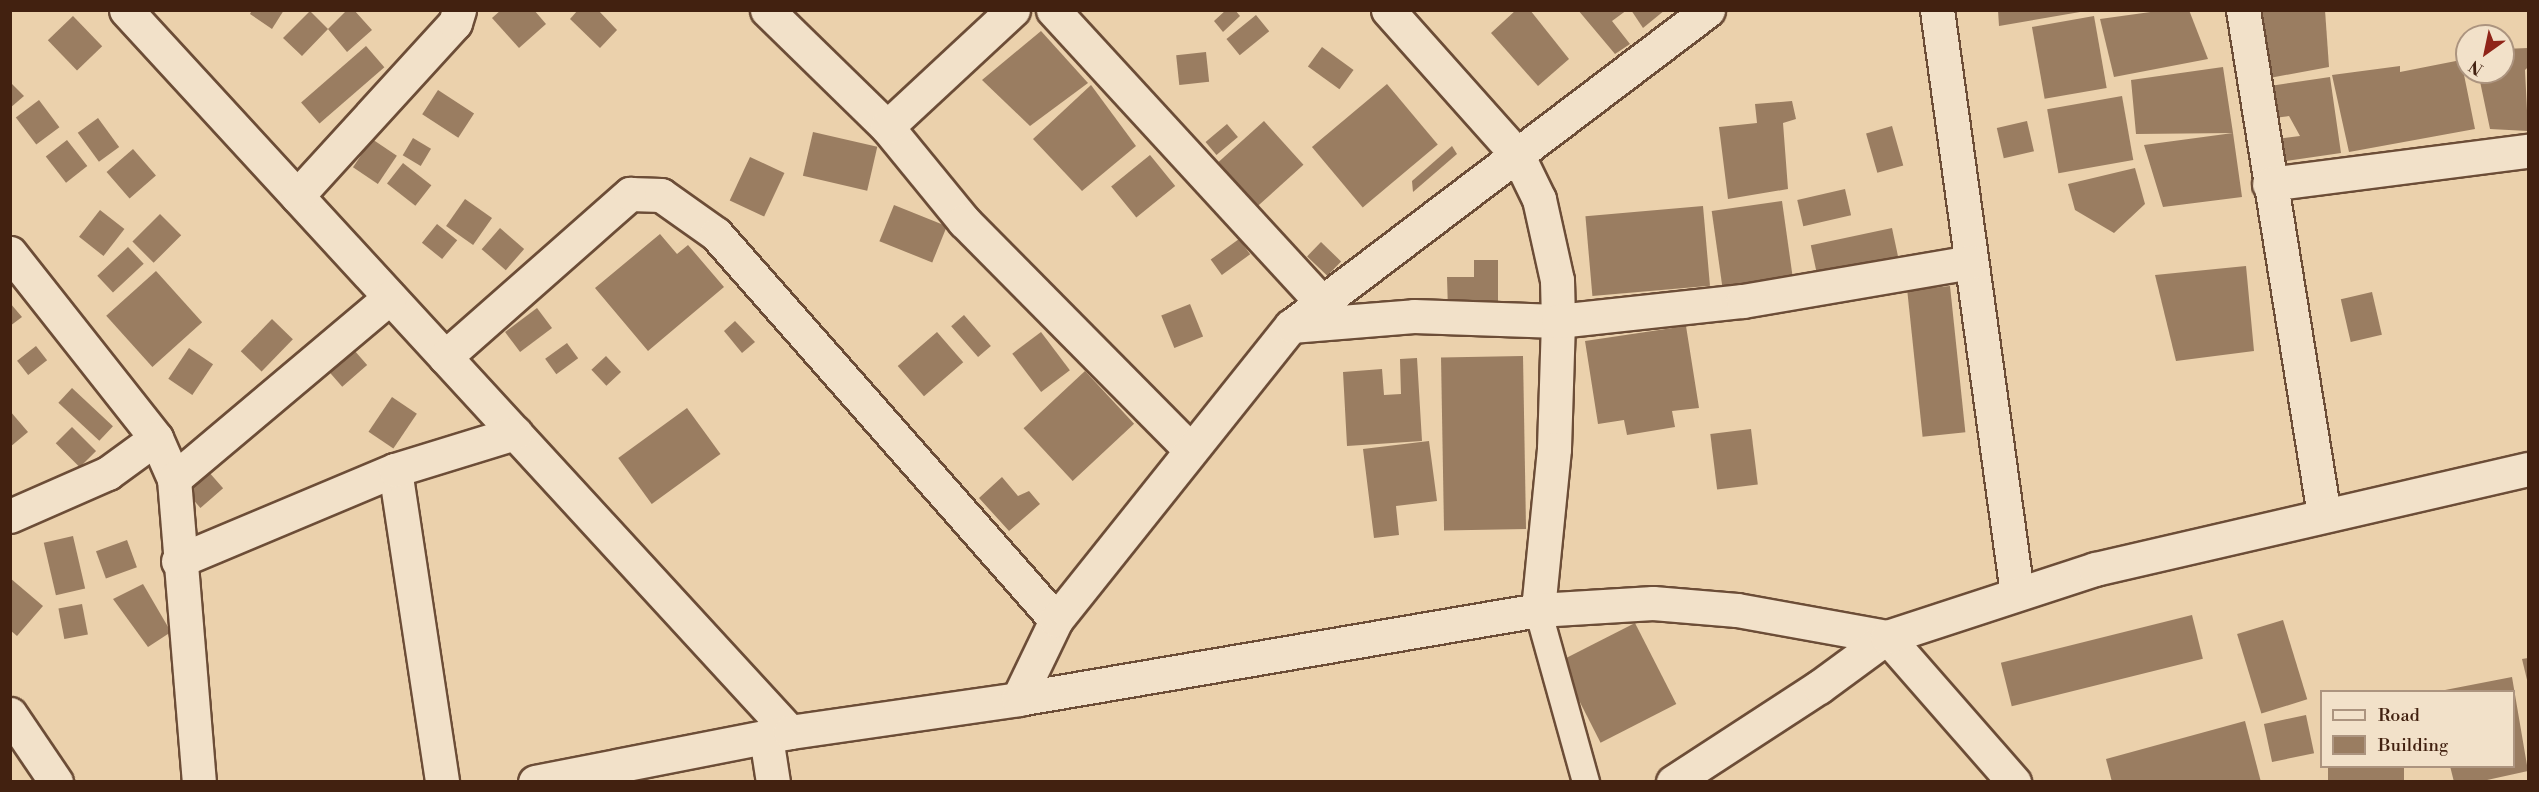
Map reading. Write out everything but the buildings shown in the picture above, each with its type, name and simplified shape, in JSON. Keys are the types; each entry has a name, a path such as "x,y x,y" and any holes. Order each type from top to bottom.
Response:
{"street":[{"path":"126,10 515,434 778,734 774,782"},
{"path":"297,196 455,23 459,10"},
{"path":"767,10 887,127 964,221 1190,449"},
{"path":"887,127 1013,10"},
{"path":"1053,10 1322,303"},
{"path":"1388,10 1518,156 1539,199 1557,280 1558,321 1554,449 1538,610"},
{"path":"1018,699 1056,620 1190,449 1291,326 1518,156 1707,10"},
{"path":"1936,10 2017,593"},
{"path":"2243,10 2269,184 2324,515"},
{"path":"2269,184 2529,151"},
{"path":"445,357 630,194 648,191 661,195 716,234 1056,620"},
{"path":"10,253 156,438 174,479 178,561 199,782"},
{"path":"1291,326 1413,316 1558,321 1743,301 1971,262"},
{"path":"174,479 390,297"},
{"path":"178,561 395,470 515,434"},
{"path":"10,516 108,473 156,438"},
{"path":"1673,782 1819,687 1887,637 2095,569 2529,469"},
{"path":"395,470 442,782"},
{"path":"536,782 778,734 1018,699 1538,610 1653,603 1737,610 1887,637 2014,782"},
{"path":"10,714 56,782"}],"lane":[{"path":"1538,610 1586,782"}]}
